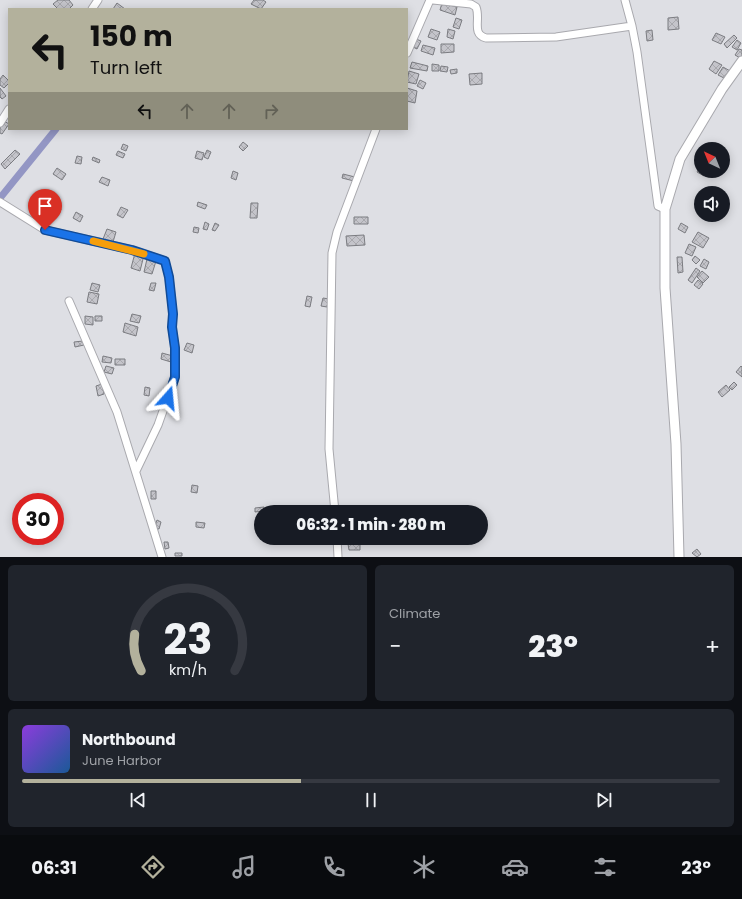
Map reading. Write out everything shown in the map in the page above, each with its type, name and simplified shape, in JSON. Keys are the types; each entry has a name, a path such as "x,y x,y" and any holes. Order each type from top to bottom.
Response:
{"main road":[{"path":"679,557 676,444 665,288 665,209 680,159 722,88 742,62"}],"street":[{"path":"408,51 430,0"},
{"path":"434,0 471,4 476,7 478,12 477,32 481,37 486,38 556,37 632,26"},
{"path":"625,0 637,52 658,206 665,209"},
{"path":"0,123 8,111"},
{"path":"334,505 329,449 332,253 338,232 376,130"},
{"path":"0,202 45,230 132,250 165,261 169,277 173,314 172,327 175,348 175,377 158,425 136,471"},
{"path":"69,301 117,412 162,557"},
{"path":"337,545 338,557"}],"building":[{"path":"58,0 69,0 73,5 70,8 57,8 53,4"},
{"path":"254,0 263,0 266,2 262,8 251,4"},
{"path":"117,3 124,8 114,8"},
{"path":"442,3 457,7 455,15 440,10"},
{"path":"678,17 679,29 668,30 668,18"},
{"path":"456,18 462,20 459,29 453,27"},
{"path":"431,29 440,32 437,40 428,37"},
{"path":"448,29 455,31 453,39 447,37"},
{"path":"652,30 653,40 647,41 646,31"},
{"path":"716,33 725,37 721,44 712,40"},
{"path":"734,35 737,38 727,48 724,44"},
{"path":"416,39 421,41 417,49 413,47"},
{"path":"737,40 741,43 737,50 732,47"},
{"path":"441,44 454,44 454,52 441,53"},
{"path":"423,45 435,48 433,55 421,51"},
{"path":"739,49 742,50 742,59 735,55"},
{"path":"714,61 722,65 716,74 709,69"},
{"path":"412,62 428,66 427,71 410,68"},
{"path":"432,64 439,65 439,71 432,71"},
{"path":"441,66 448,67 447,72 440,71"},
{"path":"723,67 732,72 728,80 718,75"},
{"path":"457,69 457,73 451,74 450,70"},
{"path":"409,71 419,74 416,84 408,82"},
{"path":"482,73 482,84 470,85 469,74"},
{"path":"3,75 8,80 8,84 4,88 0,85 0,79"},
{"path":"420,80 426,83 423,89 417,86"},
{"path":"0,88 6,96 2,99 0,97"},
{"path":"408,88 417,91 415,103 408,101"},
{"path":"4,121 8,123 2,134 0,133 0,126"},
{"path":"243,142 248,146 243,151 239,147"},
{"path":"123,144 128,146 126,151 121,149"},
{"path":"15,150 20,154 5,169 1,164"},
{"path":"207,150 211,152 208,159 204,157"},
{"path":"118,151 125,154 123,158 116,155"},
{"path":"197,151 204,153 202,160 195,158"},
{"path":"77,156 82,157 81,164 75,163"},
{"path":"93,157 100,160 99,163 92,160"},
{"path":"57,168 66,174 62,180 53,174"},
{"path":"233,171 238,173 236,180 231,178"},
{"path":"343,174 355,177 354,181 342,178"},
{"path":"102,177 110,180 108,186 99,182"},
{"path":"198,202 207,205 205,209 197,206"},
{"path":"251,203 258,203 257,218 250,218"},
{"path":"51,204 61,209 59,214 48,209"},
{"path":"121,207 128,210 123,218 117,215"},
{"path":"76,212 83,216 80,222 73,218"},
{"path":"354,217 368,217 368,224 354,224"},
{"path":"205,222 209,224 207,230 203,229"},
{"path":"215,223 219,225 215,231 212,230"},
{"path":"681,223 688,227 685,233 678,229"},
{"path":"194,227 199,228 198,233 193,232"},
{"path":"107,229 116,232 113,242 103,239"},
{"path":"698,232 709,238 703,248 692,242"},
{"path":"364,235 365,245 347,246 346,236"},
{"path":"689,244 696,247 692,256 685,253"},
{"path":"135,253 144,255 140,271 131,268"},
{"path":"695,256 700,260 696,264 692,260"},
{"path":"677,257 682,257 683,272 678,273"},
{"path":"147,259 156,261 152,274 144,272"},
{"path":"704,259 709,262 706,269 700,266"},
{"path":"696,268 700,271 692,283 688,280"},
{"path":"702,271 709,277 703,283 697,277"},
{"path":"698,280 703,284 699,289 694,285"},
{"path":"92,283 100,285 98,292 90,290"},
{"path":"151,283 156,283 154,291 149,290"},
{"path":"89,292 99,294 97,304 87,302"},
{"path":"307,296 312,297 310,307 305,306"},
{"path":"323,298 329,299 327,307 321,306"},
{"path":"132,314 141,316 139,323 130,321"},
{"path":"85,316 93,317 93,325 85,324"},
{"path":"95,316 102,316 102,321 95,321"},
{"path":"125,323 138,327 136,336 123,332"},
{"path":"83,341 84,345 75,347 74,342"},
{"path":"187,343 194,345 192,353 184,350"},
{"path":"162,353 173,356 171,362 161,359"},
{"path":"103,356 112,358 111,363 102,362"},
{"path":"115,359 125,359 125,365 115,365"},
{"path":"106,366 114,368 112,374 104,372"},
{"path":"741,366 742,367 742,377 736,372"},
{"path":"734,382 737,385 732,390 729,387"},
{"path":"102,384 104,394 98,396 96,386"},
{"path":"726,385 730,390 722,397 718,392"},
{"path":"145,387 150,388 149,396 144,395"},
{"path":"192,485 198,486 197,493 191,492"},
{"path":"151,491 156,491 156,499 151,499"},
{"path":"157,520 161,522 159,529 154,528"},
{"path":"196,522 205,523 204,528 196,527"},
{"path":"164,542 168,542 169,548 165,549"},
{"path":"348,545 360,545 360,550 349,550"},
{"path":"697,549 701,554 697,557 692,553"},
{"path":"175,553 182,553 182,556 175,556"}],"waterway":[{"path":"0,198 55,130"}],"slow traffic":[{"path":"93,241 144,254"}],"route":[{"path":"45,230 132,250 165,261 169,277 173,314 172,327 175,348 175,377 168,398"}]}
